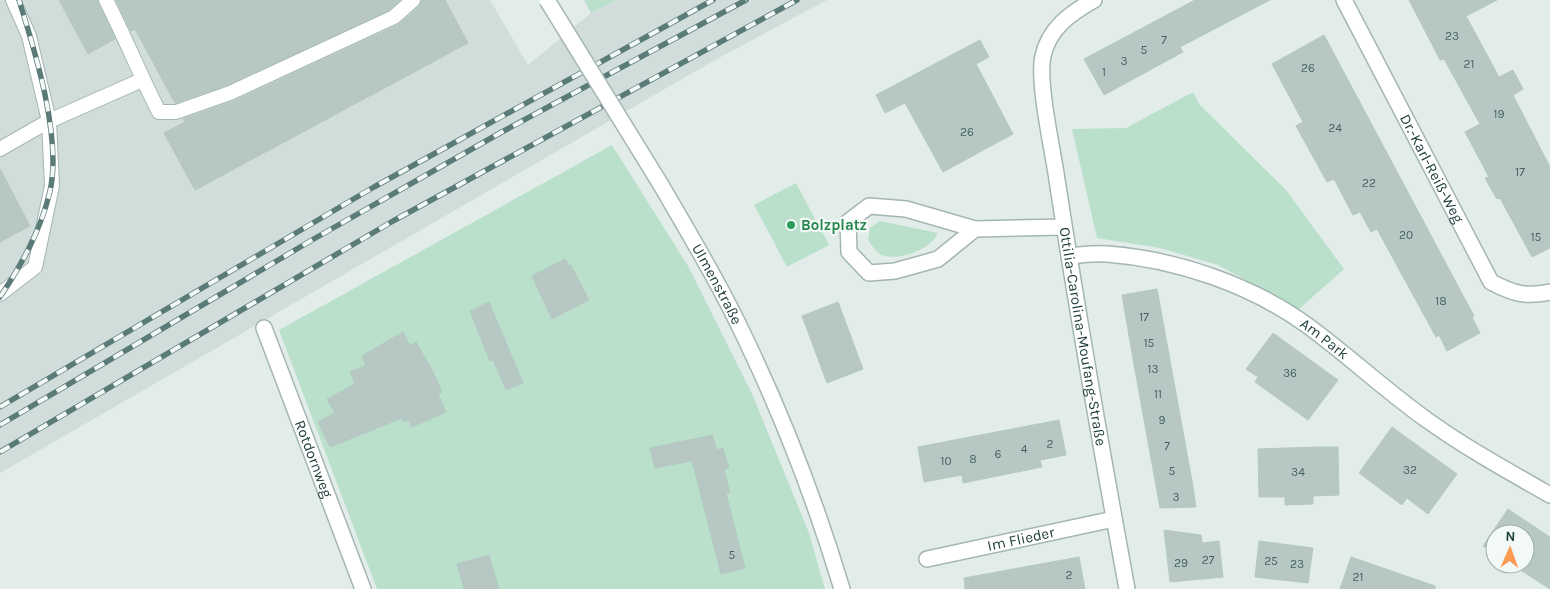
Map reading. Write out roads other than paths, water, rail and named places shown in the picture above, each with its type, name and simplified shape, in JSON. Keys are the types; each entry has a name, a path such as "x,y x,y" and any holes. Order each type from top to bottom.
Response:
{"street":[{"name":"Ulmenstraße","path":"547,0 661,185 745,337 782,418 802,470 842,589"},
{"name":"Ottilia-Carolina-Moufang-Straße","path":"1094,0 1059,24 1047,41 1042,58 1043,83 1064,227 1114,519 1128,589"},
{"name":"Dr.-Karl-Reiß-Weg","path":"1344,0 1492,282 1510,292 1531,296 1550,292"},
{"path":"975,230 938,258 895,271 869,273 849,252 848,222 869,206 906,209 975,230 1064,227"},
{"name":"Am Park","path":"1069,256 1106,254 1154,261 1191,269 1257,296 1307,325 1427,421 1460,443 1550,495"},
{"name":"Rotdornweg","path":"264,328 363,589"},
{"name":"Im Flieder","path":"927,559 1114,519"}],"lane":[{"path":"0,294 35,267 52,186 49,121 29,36 13,0"},
{"path":"106,0 125,35 142,80 159,112 176,112 230,93 394,17 414,0"},
{"path":"0,149 49,121 142,80"}],"railway":[{"path":"0,297 16,272 36,233 50,191 53,170 50,121 45,95 19,0"},
{"path":"0,407 374,187 713,0"},
{"path":"0,425 312,240 500,133 746,0"},
{"path":"0,452 393,221 797,0"}],"place":[{"name":"Bolzplatz","path":"791,225"}]}
